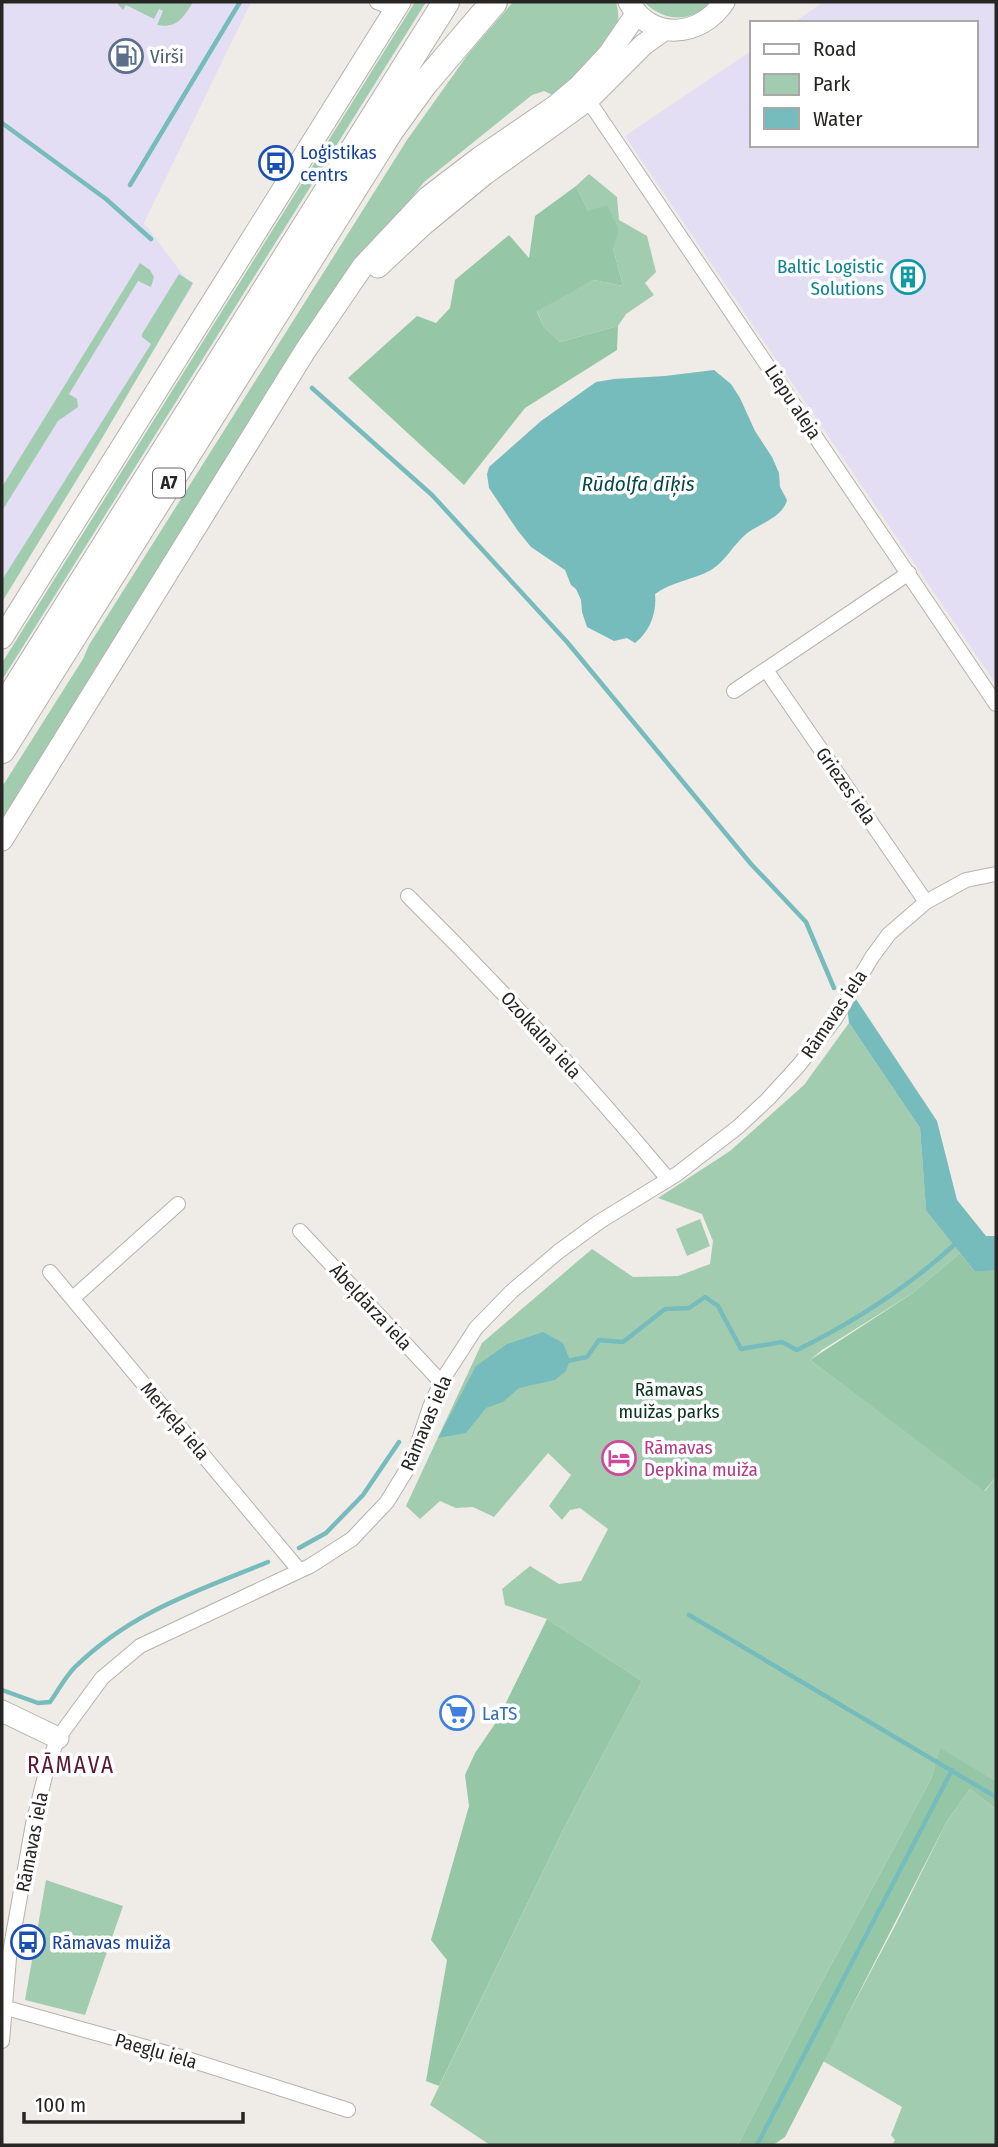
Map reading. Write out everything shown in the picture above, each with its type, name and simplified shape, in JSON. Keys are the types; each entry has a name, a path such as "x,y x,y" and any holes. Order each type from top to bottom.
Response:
{"highway":[{"name":"A7","path":"2,710 446,2"},
{"name":"A7","path":"2,750 390,131 424,84 473,2"},
{"path":"424,84 494,2"}],"main road":[{"path":"342,298 456,198 589,100 643,45 664,30 689,29 704,23 724,2"},
{"path":"2,638 390,4"},
{"path":"2,840 304,351 363,266 413,211 479,158 570,93 608,55 633,7 664,30"},
{"path":"2,1711 58,1738"}],"street":[{"name":"Liepu aleja","path":"589,100 996,704"},
{"path":"734,691 909,573"},
{"name":"Griezes iela","path":"766,670 926,902"},
{"name":"Rāmavas iela","path":"2,2041 6,1958 33,1824 58,1738 102,1678 140,1646 310,1566 352,1539 387,1502 412,1461 441,1382 476,1328 511,1292 558,1252 599,1222 668,1179 738,1127 776,1091 835,1019 889,934 926,902 966,880 996,874"},
{"name":"Ozolkalna iela","path":"408,896 491,980 610,1110 668,1179"},
{"path":"73,1298 178,1204"},
{"name":"Ābeļdārza iela","path":"300,1231 441,1382"},
{"name":"Merķeļa iela","path":"50,1272 299,1570"},
{"name":"Paegļu iela","path":"4,2007 181,2057 348,2110"}],"shaded area":[{"path":"2,2 251,2 144,223 192,287 2,590"},
{"path":"824,2 996,2 996,684 625,136 750,52 750,147 977,147 977,21 796,21"}],"green space":[{"path":"116,2 193,2 179,21 164,26 157,25 163,11 159,9 154,19 126,5 123,10"},
{"path":"415,2 426,2 2,680 2,663"},
{"path":"513,2 616,2 617,30 613,39 555,96 544,91 532,95 424,182 402,210 154,575 2,819 2,787 83,659 89,645 407,140 469,53"},
{"path":"644,2 711,2 695,14 678,17 660,13"},
{"path":"589,174 617,197 619,220 647,236 656,272 645,283 654,295 626,314 618,326 560,342 543,326 537,310 594,280 623,286 613,248 588,211 576,186"},
{"path":"576,186 588,211 607,205 619,230 613,248 623,286 594,280 537,311 543,326 560,342 618,326 617,350 525,408 464,485 348,378 417,316 436,323 450,308 455,280 509,235 529,258 535,216"},
{"path":"140,263 150,270 154,277 151,287 138,281 69,394 77,399 78,407 58,421 2,511 2,487"},
{"path":"179,274 193,283 2,602 2,580 151,344 142,334"},
{"name":"Rāmavas muižas parks","path":"849,1023 920,1128 926,1208 960,1253 913,1293 810,1360 985,1491 996,1477 996,1781 940,1749 931,1779 738,2145 490,2145 430,2105 565,1826 642,1681 547,1619 505,1605 502,1589 530,1566 559,1584 581,1581 608,1529 580,1508 570,1510 562,1520 549,1506 571,1475 548,1453 494,1517 473,1507 456,1508 440,1501 420,1519 406,1506 482,1343 592,1249 633,1277 678,1276 710,1264 713,1241 702,1214 658,1198 730,1151 804,1085"},
{"path":"700,1219 710,1246 687,1256 676,1229"},
{"path":"960,1253 975,1272 996,1269 996,1477 984,1491 810,1360 913,1293"},
{"path":"547,1619 642,1681 565,1826 439,2086 426,2081 447,1960 431,1940 469,1806 465,1775 475,1753 497,1721"},
{"path":"940,1748 996,1781 996,1809 970,1789 947,1821 785,2137 773,2145 738,2145 931,1779"},
{"path":"970,1789 996,1809 996,2145 892,2145 895,2140 891,2135 902,2107 823,2061 947,1821"},
{"path":"46,1880 123,1906 85,2015 25,2000"}],"water":[{"name":"Rūdolfa dīķis","path":"714,370 731,384 772,457 779,473 780,487 787,500 785,506 770,520 746,534 716,567 655,594 651,621 645,633 635,643 627,638 614,641 587,627 581,600 565,570 531,547 518,531 489,488 489,467 541,421 596,382"},
{"path":"854,996 937,1121 957,1200 986,1236 996,1236 995,1270 975,1272 926,1210 920,1128 849,1023 847,1005"},
{"path":"543,1332 563,1343 570,1360 566,1371 555,1380 519,1388 503,1402 486,1408 466,1433 438,1438 476,1366 507,1344"}],"waterway":[{"path":"130,185 240,2"},
{"path":"2,123 106,199 151,239"},
{"path":"312,388 432,495 567,642 751,864 806,922 834,988"},
{"path":"567,1361 587,1357 599,1340 623,1342 665,1309 689,1308 705,1297 718,1306 741,1349 782,1342 797,1350 879,1303 918,1276 954,1245"},
{"path":"299,1548 326,1533 363,1495 399,1442"},
{"path":"2,1690 38,1703 50,1702 75,1667 119,1631 190,1593 268,1562"},
{"path":"689,1615 996,1797"},
{"path":"757,2145 952,1770"}],"place":[{"name":"Virši","path":"126,56"},
{"name":"Loģistikas centrs","path":"276,163"},
{"name":"Baltic Logistic Solutions","path":"908,277"},
{"name":"Rāmavas Depkina muiža","path":"619,1458"},
{"name":"LaTS","path":"457,1713"},
{"name":"Rāmavas muiža","path":"28,1942"}],"district":[{"name":"RĀMAVA","path":"71,1765"}]}
